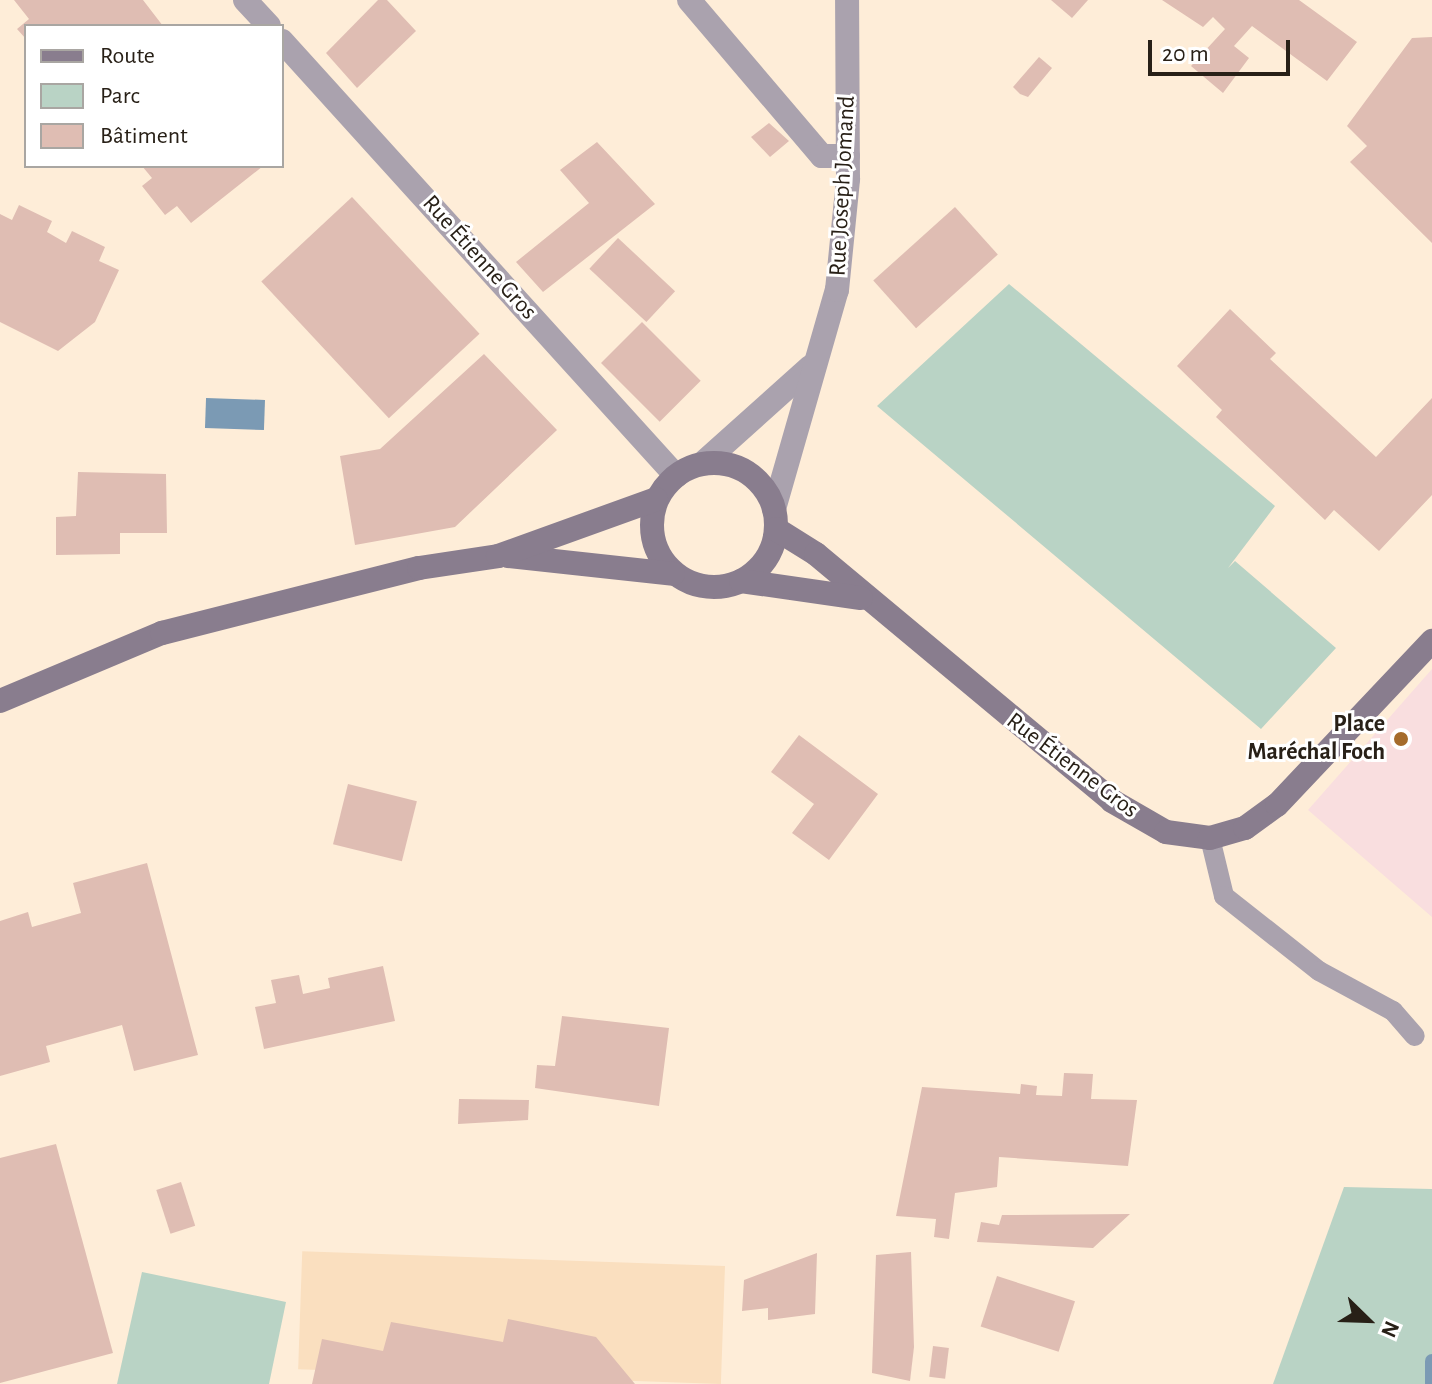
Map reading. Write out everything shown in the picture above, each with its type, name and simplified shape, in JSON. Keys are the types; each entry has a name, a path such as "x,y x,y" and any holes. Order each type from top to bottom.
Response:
{"main road":[{"path":"0,701 162,633 419,568 498,556 656,499 676,476 703,463 742,469 775,519 766,560 741,581"},
{"path":"656,499 652,539 673,574"},
{"name":"Rue Étienne Gros","path":"775,519 861,598 1112,801 1166,832 1210,838 1245,828 1277,805 1432,641"},
{"path":"498,556 673,574 711,588 741,581 861,598"}],"street":[{"path":"245,0 267,24"},
{"path":"689,0 822,156 848,156"},
{"name":"Rue Joseph Jomand","path":"775,519 810,367 837,290 848,156 847,0"},
{"name":"Rue Étienne Gros","path":"284,43 676,476"},
{"name":"Rue Joseph Jomand","path":"703,463 810,367"}],"lane":[{"path":"1210,838 1224,896 1319,971 1393,1011 1415,1036"}],"shaded area":[{"name":"Place Maréchal Foch","path":"1432,669 1432,917 1308,810"},
{"path":"302,1251 725,1266 721,1384 298,1369"}],"green space":[{"path":"1009,284 1275,506 1228,568 1235,561 1336,648 1261,729 877,406"},
{"path":"1344,1187 1432,1189 1432,1384 1273,1384"},
{"path":"142,1272 286,1302 269,1384 117,1384"}],"water":[{"path":"206,398 265,400 264,430 205,428"}],"building":[{"path":"14,0 143,0 161,24 24,24 24,37 17,29 29,19"},
{"path":"378,0 387,0 416,31 357,88 326,53"},
{"path":"1051,0 1088,0 1072,18"},
{"path":"1162,0 1299,0 1357,42 1327,81 1252,26 1234,46 1249,58 1223,93 1191,66 1225,29 1213,17 1203,27"},
{"path":"1432,37 1432,243 1350,162 1367,146 1347,126 1412,38"},
{"path":"1039,57 1052,68 1028,97 1020,94 1013,87"},
{"path":"769,123 789,141 770,157 751,137"},
{"path":"597,142 655,204 543,292 516,262 589,203 560,170"},
{"path":"144,168 260,168 191,223 177,206 165,215 142,186 152,178"},
{"path":"352,197 480,334 389,418 261,282"},
{"path":"19,205 52,221 47,232 66,243 72,231 105,247 99,261 119,270 95,322 58,351 0,322 0,214 12,220"},
{"path":"955,207 998,255 916,328 873,281"},
{"path":"618,238 675,291 646,322 589,269"},
{"path":"1230,309 1276,353 1270,359 1376,457 1432,398 1432,495 1379,551 1334,510 1325,520 1216,417 1222,410 1177,366"},
{"path":"642,322 701,381 660,422 601,363"},
{"path":"484,354 557,430 455,527 355,545 340,456 380,449"},
{"path":"78,472 166,474 167,533 120,533 120,554 56,555 56,517 76,516"},
{"path":"799,735 878,794 829,860 792,833 814,804 771,772"},
{"path":"348,784 417,801 402,861 333,844"},
{"path":"147,863 198,1055 134,1071 122,1025 46,1046 50,1062 0,1076 0,921 28,912 32,927 81,913 73,883"},
{"path":"383,966 395,1021 264,1049 255,1007 276,1003 271,980 299,975 303,994 330,988 328,978"},
{"path":"562,1016 669,1028 659,1106 535,1088 537,1065 555,1066"},
{"path":"1064,1073 1093,1074 1091,1099 1137,1100 1128,1166 999,1157 997,1187 955,1193 949,1239 934,1237 936,1219 896,1216 922,1087 1020,1094 1021,1084 1037,1086 1036,1095 1062,1096"},
{"path":"459,1099 529,1100 528,1120 458,1124"},
{"path":"56,1144 113,1353 0,1383 0,1158"},
{"path":"181,1182 195,1226 170,1234 156,1190"},
{"path":"1130,1214 1093,1248 977,1242 981,1222 999,1225 1002,1215"},
{"path":"911,1252 914,1347 910,1381 872,1373 876,1255"},
{"path":"817,1253 815,1314 768,1320 768,1308 742,1311 744,1280"},
{"path":"997,1276 1075,1301 1059,1352 981,1326"},
{"path":"508,1319 596,1337 635,1384 312,1384 322,1339 383,1351 391,1322 503,1342"},
{"path":"933,1346 949,1348 945,1379 929,1377"}],"waterway":[{"path":"1432,1361 1432,1384"}],"place":[{"name":"Place Maréchal Foch","path":"1401,739"}]}
